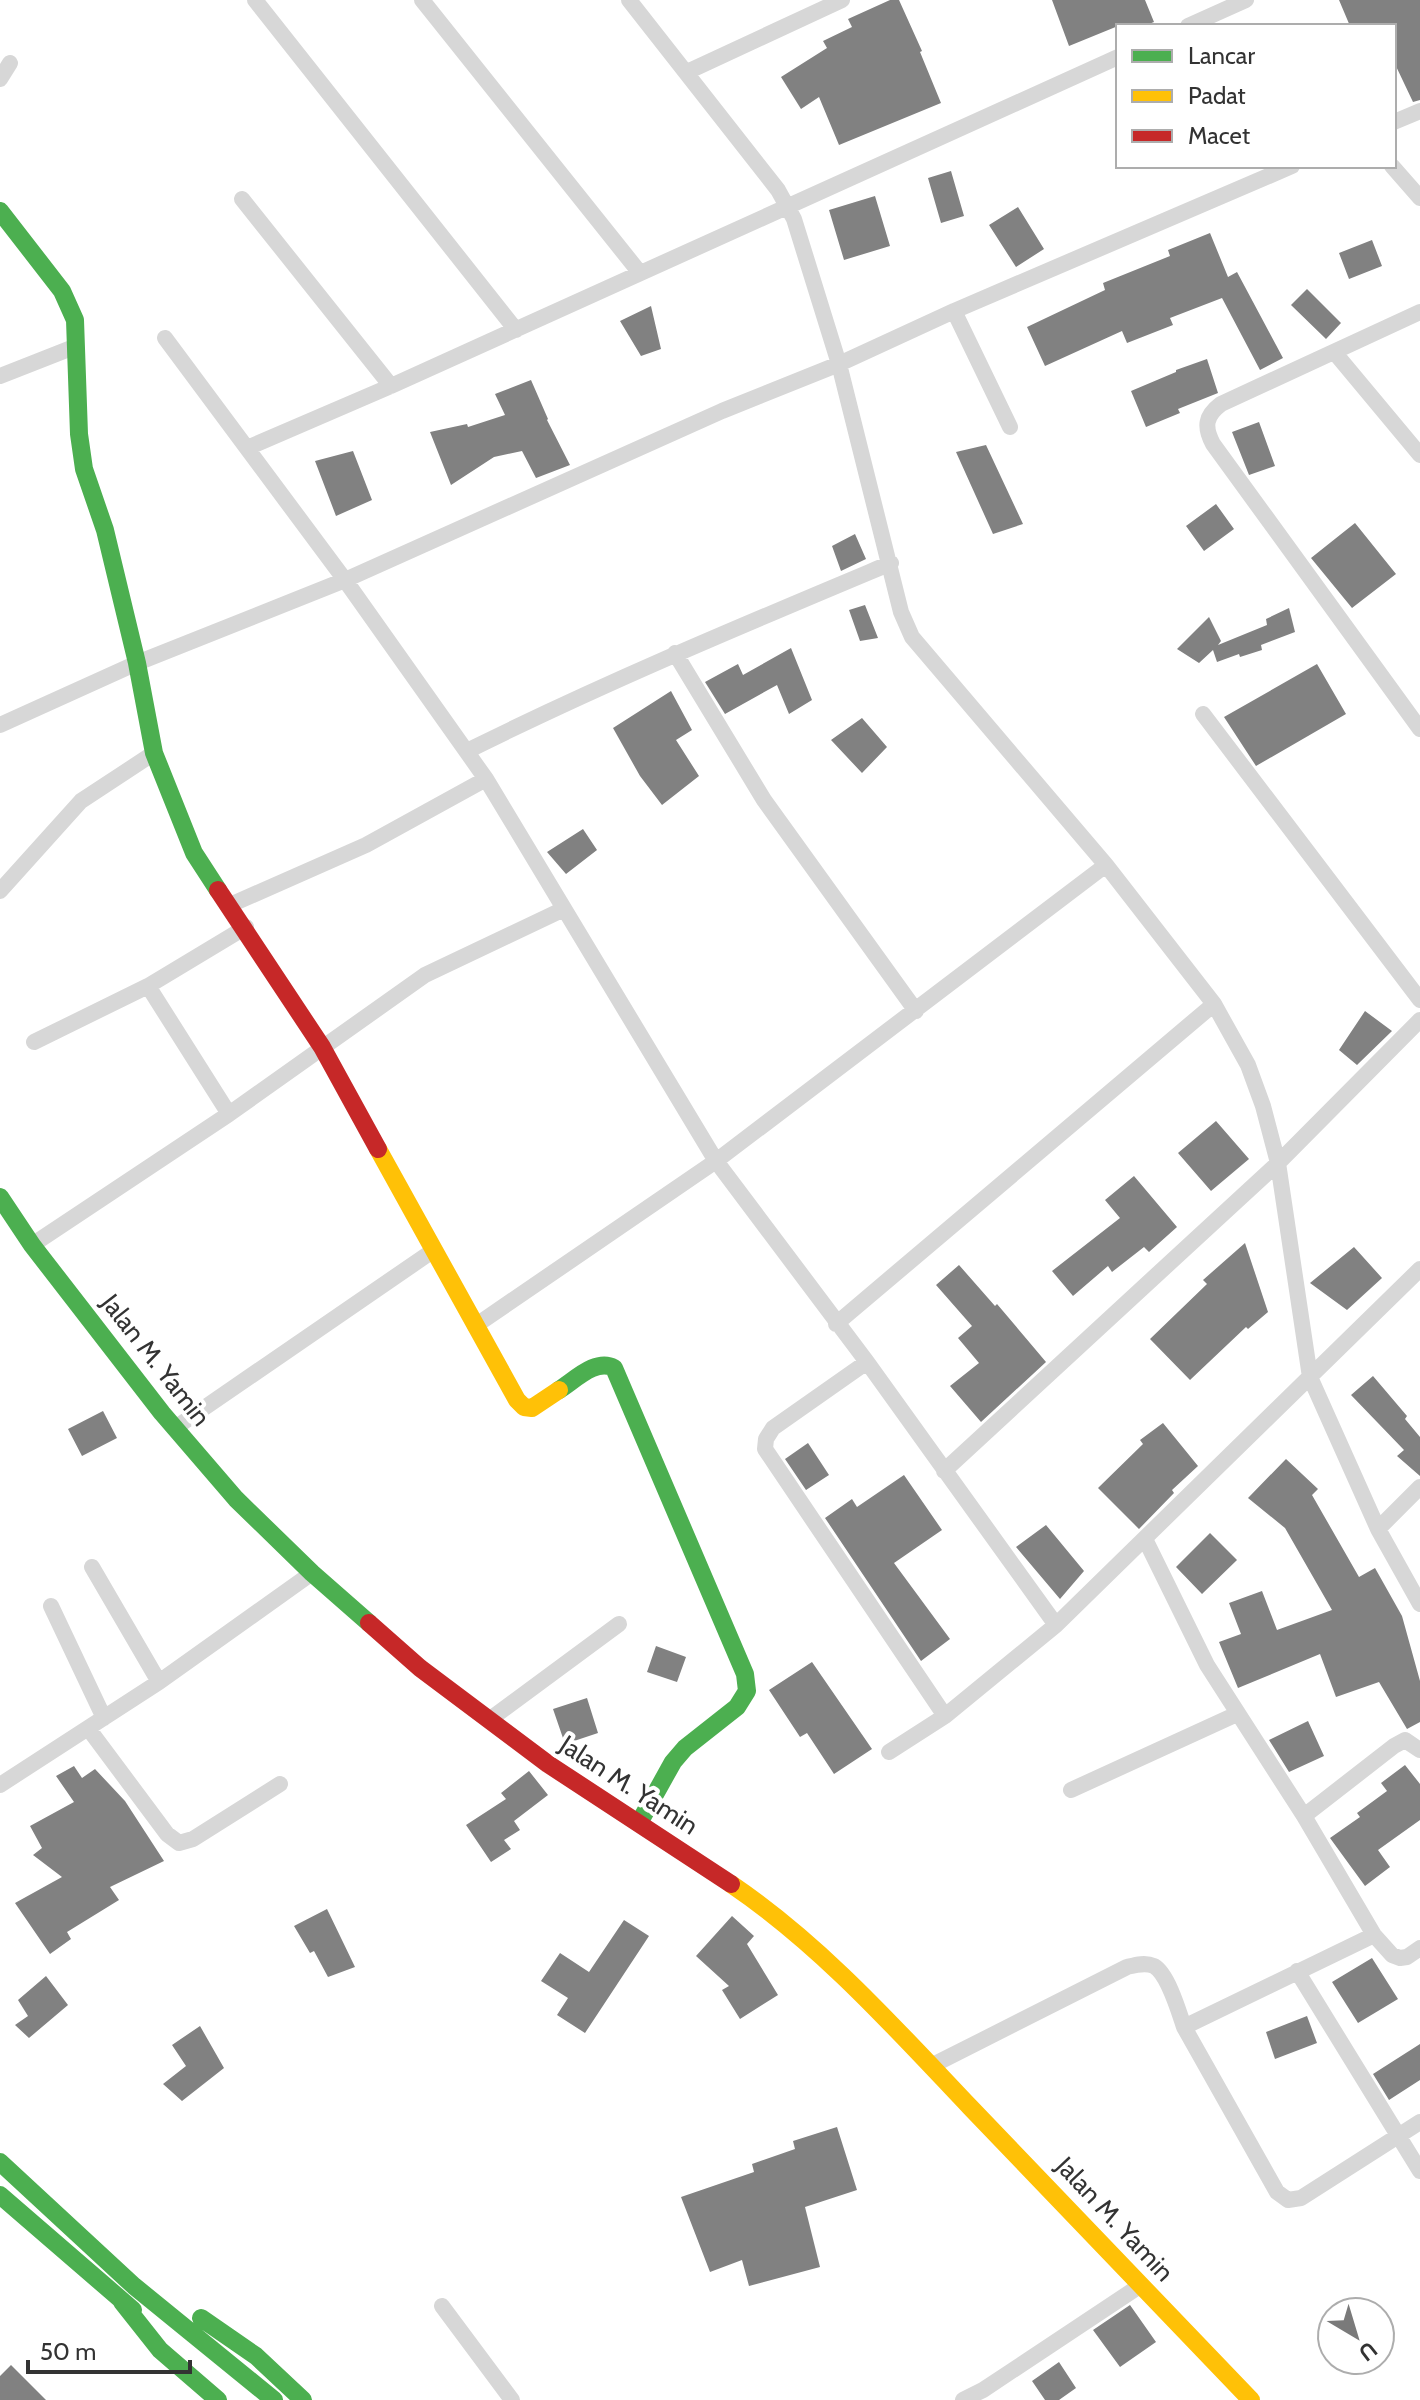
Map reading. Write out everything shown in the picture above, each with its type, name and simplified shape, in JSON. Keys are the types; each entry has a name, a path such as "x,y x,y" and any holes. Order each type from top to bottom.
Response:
{"main road":[{"path":"0,211 62,291 75,320 80,451 105,530 137,663 154,753 202,868 246,927 322,1047 517,1400 524,1407 532,1408 599,1364 614,1368 745,1674 747,1691 737,1707 685,1748 673,1762 639,1823"},
{"name":"Jalan M. Yamin","path":"0,1197 32,1245 175,1428 236,1499 312,1573 420,1668 548,1764 772,1912 816,1951 931,2066 1251,2400"},
{"path":"0,2162 134,2286 247,2400"},
{"path":"0,2195 122,2302 160,2350 212,2398"},
{"path":"134,2286 170,2300 219,2329 256,2356 303,2400"},
{"path":"122,2302 178,2333 274,2400"}],"street":[{"path":"255,0 516,330"},
{"path":"422,0 640,273"},
{"path":"687,72 842,0"},
{"path":"1192,24 1246,0"},
{"path":"639,3 787,205 794,219 839,364 901,612 912,637 1106,865 1214,1004 1248,1065 1278,1163 1310,1377 1378,1529 1420,1604"},
{"path":"247,448 516,330 1116,58"},
{"path":"0,79 10,63"},
{"path":"1396,121 1420,111"},
{"path":"0,725 137,663 345,580 722,411 839,364 954,311 1287,168"},
{"path":"1394,168 1420,198"},
{"path":"242,199 391,386"},
{"path":"954,311 1010,427"},
{"path":"1420,312 1221,404 1211,412 1206,422 1207,432 1420,729"},
{"path":"165,338 345,580 486,779 716,1161 867,1362 1056,1625"},
{"path":"0,376 74,347"},
{"path":"1335,353 1420,455"},
{"path":"467,751 675,653 891,563"},
{"path":"675,653 764,800 916,1011"},
{"path":"1203,714 1420,1000"},
{"path":"0,891 81,801 154,753"},
{"path":"230,905 366,845 486,779"},
{"path":"475,1326 716,1161 1106,865"},
{"path":"32,1245 229,1114 425,975 564,909"},
{"path":"34,1042 148,986 246,927"},
{"path":"148,986 229,1114"},
{"path":"836,1324 1214,1004"},
{"path":"944,1471 1278,1163 1420,1020"},
{"path":"175,1428 434,1250"},
{"path":"889,1752 945,1716 1056,1625 1420,1269"},
{"path":"867,1362 773,1428 766,1439 765,1449 945,1716"},
{"path":"1378,1529 1420,1487"},
{"path":"1145,1539 1207,1665 1304,1816 1374,1935 1392,1955 1400,1958 1420,1948"},
{"path":"92,1567 159,1682"},
{"path":"0,1785 159,1682 312,1573"},
{"path":"51,1606 104,1718"},
{"path":"489,1720 619,1624"},
{"path":"1071,1790 1237,1714"},
{"path":"88,1728 167,1834 179,1843 193,1839 280,1784"},
{"path":"1304,1816 1394,1746 1405,1740 1420,1750"},
{"path":"1184,2027 1374,1935"},
{"path":"931,2066 1127,1967 1141,1964 1153,1966 1162,1975 1184,2027 1277,2192 1288,2200 1301,2198 1420,2122"},
{"path":"1297,1971 1420,2171"},
{"path":"963,2400 983,2390 1141,2285"},
{"path":"442,2306 512,2400"}],"building":[{"path":"890,0 899,0 941,103 839,145 819,97 801,109 781,77 827,48 823,41 852,27 848,19"},
{"path":"1052,0 1145,0 1154,22 1116,24 1116,27 1069,46"},
{"path":"1339,0 1420,0 1420,100 1413,102 1396,66 1396,24 1349,24"},
{"path":"951,171 964,216 941,223 928,178"},
{"path":"875,196 890,246 844,260 829,210"},
{"path":"1018,207 1044,249 1016,267 989,225"},
{"path":"1210,233 1228,277 1237,272 1283,358 1260,370 1222,298 1170,318 1173,325 1127,343 1122,331 1045,366 1027,327 1105,290 1103,283 1170,256 1168,250"},
{"path":"1372,240 1382,266 1349,279 1339,253"},
{"path":"1307,289 1341,323 1326,339 1291,305"},
{"path":"651,306 661,349 641,356 620,321"},
{"path":"1207,359 1218,393 1178,409 1180,413 1146,427 1131,391"},
{"path":"531,380 570,465 536,478 522,451 494,457 451,485 430,432 467,424 468,427 505,415 495,394"},
{"path":"1259,422 1275,466 1249,475 1232,432"},
{"path":"986,445 1023,524 993,534 956,452"},
{"path":"353,451 372,500 336,516 315,461"},
{"path":"1216,504 1234,529 1204,551 1186,526"},
{"path":"1355,523 1396,574 1352,608 1311,558"},
{"path":"855,534 866,559 841,571 832,546"},
{"path":"865,605 878,638 860,641 849,610"},
{"path":"1289,608 1295,632 1261,645 1262,650 1217,662 1213,650 1199,663 1177,649 1209,617 1221,641 1218,645 1267,625 1266,619"},
{"path":"791,648 812,700 789,714 777,685 725,714 705,682 738,664 743,675"},
{"path":"1317,664 1346,714 1256,766 1224,717"},
{"path":"671,691 692,730 676,740 699,776 662,805 640,776 613,728"},
{"path":"862,718 887,747 862,773 831,740"},
{"path":"583,829 597,850 566,874 547,852"},
{"path":"1365,1011 1392,1031 1357,1065 1339,1050"},
{"path":"1216,1121 1249,1159 1211,1191 1178,1153"},
{"path":"1134,1176 1177,1227 1149,1252 1144,1247 1112,1272 1108,1266 1073,1296 1052,1271 1120,1218 1105,1200"},
{"path":"1245,1243 1268,1312 1248,1329 1246,1327 1190,1380 1150,1339 1207,1284 1203,1280"},
{"path":"1354,1247 1382,1278 1347,1310 1310,1283"},
{"path":"959,1265 1046,1362 981,1422 950,1386 979,1363 958,1338 972,1326 936,1285"},
{"path":"1373,1376 1407,1416 1405,1419 1420,1437 1420,1476 1397,1456 1404,1450 1351,1395"},
{"path":"103,1411 117,1438 82,1456 68,1429"},
{"path":"1163,1423 1198,1466 1172,1490 1174,1493 1139,1529 1098,1488 1143,1444 1140,1440"},
{"path":"808,1443 829,1475 806,1490 785,1459"},
{"path":"1286,1459 1318,1489 1312,1495 1359,1577 1375,1568 1402,1616 1420,1681 1420,1722 1407,1729 1379,1682 1336,1697 1320,1654 1238,1688 1219,1642 1241,1634 1229,1603 1262,1591 1277,1630 1332,1610 1285,1528 1248,1498"},
{"path":"904,1475 942,1530 894,1563 950,1639 921,1661 825,1518 852,1499 857,1507"},
{"path":"1046,1525 1084,1571 1060,1599 1016,1547"},
{"path":"1210,1533 1237,1560 1202,1594 1176,1567"},
{"path":"656,1646 686,1657 677,1682 647,1672"},
{"path":"812,1662 872,1749 834,1774 807,1733 800,1737 769,1690"},
{"path":"587,1698 598,1733 565,1744 553,1709"},
{"path":"1308,1721 1324,1756 1289,1772 1269,1740"},
{"path":"1405,1765 1420,1784 1420,1820 1378,1850 1390,1867 1365,1886 1330,1838 1360,1817 1357,1813 1387,1791 1381,1783"},
{"path":"74,1766 82,1778 95,1769 125,1801 164,1861 110,1887 119,1900 67,1932 71,1939 50,1954 15,1903 62,1877 33,1855 42,1848 30,1826 74,1802 56,1776"},
{"path":"529,1771 548,1795 514,1821 520,1830 504,1840 511,1849 491,1862 466,1825 506,1799 501,1793"},
{"path":"327,1909 355,1967 328,1977 314,1951 310,1953 294,1926"},
{"path":"732,1916 754,1936 747,1944 778,1995 740,2019 722,1990 729,1986 696,1956"},
{"path":"624,1920 649,1936 585,2033 557,2015 568,1998 541,1981 560,1953 589,1972"},
{"path":"1372,1958 1398,1999 1358,2023 1332,1982"},
{"path":"46,1976 68,2005 29,2038 15,2025 28,2016 18,2000"},
{"path":"1307,2016 1317,2043 1275,2059 1266,2032"},
{"path":"200,2026 224,2068 182,2101 163,2084 186,2066 172,2045"},
{"path":"1420,2044 1420,2080 1389,2100 1373,2074"},
{"path":"837,2127 857,2190 805,2207 820,2267 749,2286 742,2260 710,2272 681,2197 754,2172 752,2164 795,2149 793,2141"},
{"path":"1130,2305 1156,2342 1120,2367 1093,2330"},
{"path":"1059,2362 1076,2388 1059,2400 1045,2400 1032,2381"},
{"path":"11,2365 46,2400 0,2400 0,2376"}],"traffic: fast":[{"path":"0,211 62,291 75,320 79,434 84,469 105,530 137,663 154,753 194,853 218,890"},
{"path":"0,1197 32,1245 162,1413 236,1499 369,1623"},
{"path":"559,1390 593,1368 614,1368 745,1674 747,1691 737,1707 685,1748 673,1762 639,1823"},
{"path":"0,2162 134,2286 274,2400"},
{"path":"0,2195 133,2310"},
{"path":"122,2302 160,2350 218,2400"},
{"path":"201,2318 256,2356 303,2400"}],"traffic: slow":[{"path":"378,1149 517,1400 524,1407 532,1408 559,1390"},
{"path":"731,1884 796,1933 856,1989 1251,2400"}],"traffic: jam":[{"path":"218,890 322,1047 378,1149"},
{"path":"369,1623 420,1668 548,1764 731,1884"}]}
